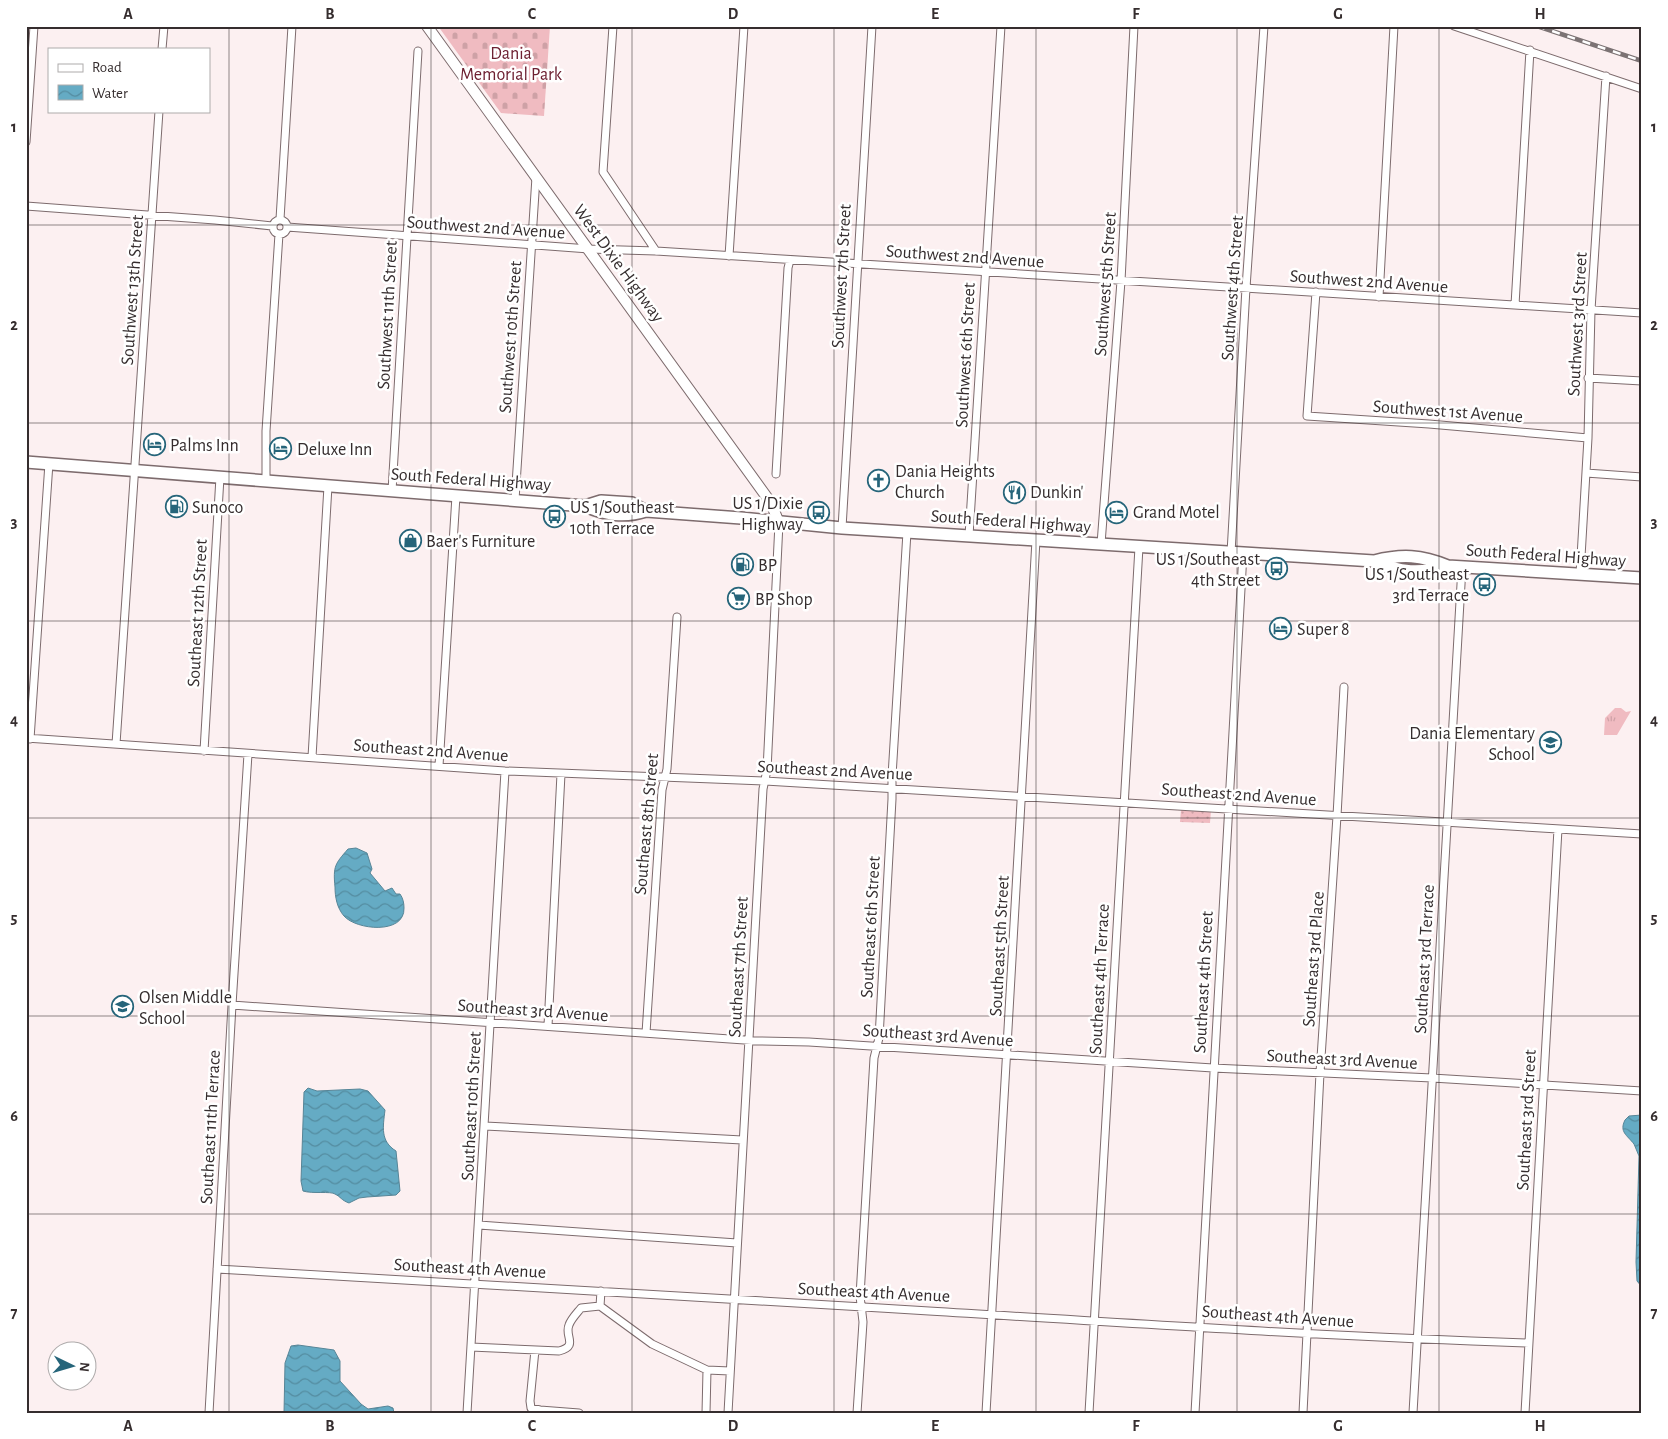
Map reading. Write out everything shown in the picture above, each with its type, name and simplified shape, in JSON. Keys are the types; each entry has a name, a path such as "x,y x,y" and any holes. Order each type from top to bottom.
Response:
{"main road":[{"name":"West Dixie Highway","path":"427,26 771,502 779,523"},
{"name":"South Federal Highway","path":"26,462 585,506 601,501 632,503 646,511 741,518 779,523 1374,562 1392,569 1430,571 1448,566 1642,578"}],"street":[{"path":"26,142 34,26"},
{"path":"162,48 164,26"},
{"path":"280,219 292,26"},
{"path":"613,26 603,172 606,180 656,251"},
{"path":"729,256 744,26"},
{"name":"Southwest 7th Street","path":"842,528 872,26"},
{"name":"Southwest 6th Street","path":"969,536 1000,26"},
{"name":"Southwest 5th Street","path":"1101,544 1121,281 1134,26"},
{"name":"Southwest 4th Street","path":"1237,553 1246,288 1264,26"},
{"path":"1379,297 1394,26"},
{"path":"1454,26 1642,89"},
{"path":"1515,305 1530,50"},
{"name":"Southwest 11th Street","path":"392,491 418,51"},
{"name":"Southwest 3rd Street","path":"1580,574 1588,438 1591,310 1606,76"},
{"name":"Southwest 13th Street","path":"116,744 158,112"},
{"name":"Southwest 10th Street","path":"515,500 536,176"},
{"path":"26,206 272,226"},
{"path":"272,226 275,221 280,219"},
{"path":"272,226 274,232 279,234 285,232 287,228 284,221 280,219"},
{"name":"Southwest 2nd Avenue","path":"287,228 406,235 589,250 656,251 1642,313"},
{"path":"266,481 266,431 279,234"},
{"path":"776,473 790,260"},
{"name":"Southwest 1st Avenue","path":"1316,292 1307,416 1429,424 1588,438"},
{"path":"1588,378 1642,381"},
{"path":"28,738 49,463"},
{"path":"1586,473 1642,477"},
{"name":"Southeast 12th Street","path":"204,751 220,477"},
{"path":"312,757 328,486"},
{"path":"439,766 456,496"},
{"name":"Southeast 7th Street","path":"728,1413 748,1040 767,770 779,523"},
{"name":"Southeast 6th Street","path":"857,1413 863,1322 860,1296 873,1078 879,1038 907,532"},
{"name":"Southeast 5th Street","path":"986,1413 1036,540"},
{"name":"Southeast 4th Terrace","path":"1089,1413 1139,547"},
{"name":"Southeast 4th Street","path":"1194,1413 1228,809 1237,553"},
{"name":"Southeast 3rd Terrace","path":"1413,1413 1462,567"},
{"name":"Southeast 8th Street","path":"646,1033 662,790 667,769 677,618"},
{"name":"Southeast 3rd Place","path":"1303,1413 1320,1073 1344,687"},
{"name":"Southeast 2nd Avenue","path":"28,738 505,771 765,781 1642,834"},
{"name":"Southeast 11th Terrace","path":"209,1413 248,754"},
{"name":"Southeast 10th Street","path":"467,1413 505,771"},
{"path":"548,1026 561,774"},
{"name":"Southeast 3rd Street","path":"1525,1413 1558,829"},
{"name":"Southeast 3rd Avenue","path":"232,1005 748,1040 1642,1091"},
{"path":"485,1126 742,1140"},
{"path":"479,1225 737,1243"},
{"name":"Southeast 4th Avenue","path":"217,1269 991,1314 1094,1322 1529,1343"},
{"path":"600,1306 601,1291"},
{"path":"471,1347 565,1350 569,1345 569,1324 581,1308 600,1306 652,1344 707,1370 730,1371"},
{"path":"535,1350 531,1408 579,1413"},
{"path":"706,1413 707,1370"}],"green space":[{"name":"Dania Memorial Park","path":"438,26 550,26 544,116 501,113"},
{"path":"1615,708 1621,708 1626,712 1631,711 1617,735 1604,735 1605,718"},
{"path":"1181,810 1211,810 1210,823 1180,822"}],"water":[{"path":"356,848 367,853 372,869 370,873 385,891 392,888 396,894 400,894 404,908 402,917 397,923 389,926 369,927 350,921 340,909 335,895 334,880 336,866 348,849"},
{"path":"308,1088 317,1091 360,1089 368,1091 385,1110 383,1128 385,1138 387,1143 396,1151 400,1191 396,1195 359,1198 349,1203 333,1193 303,1191 301,1181 304,1092"},
{"path":"1642,1115 1642,1287 1637,1281 1636,1262 1639,1156 1634,1144 1623,1130 1623,1124 1629,1116"},
{"path":"298,1345 334,1350 340,1361 340,1381 361,1404 368,1409 388,1406 393,1408 394,1413 284,1413 285,1363 291,1346"}],"railway":[{"path":"1537,26 1642,61"}],"place":[{"name":"Palms Inn","path":"154,445"},
{"name":"Deluxe Inn","path":"281,449"},
{"name":"Dania Heights Church","path":"879,481"},
{"name":"Dunkin'","path":"1014,492"},
{"name":"Sunoco","path":"176,507"},
{"name":"Grand Motel","path":"1117,512"},
{"name":"US 1/Dixie Highway","path":"819,513"},
{"name":"US 1/Southeast 10th Terrace","path":"554,517"},
{"name":"Baer's Furniture","path":"410,541"},
{"name":"BP","path":"742,565"},
{"name":"US 1/Southeast 4th Street","path":"1276,569"},
{"name":"US 1/Southeast 3rd Terrace","path":"1485,584"},
{"name":"BP Shop","path":"739,599"},
{"name":"Super 8","path":"1281,629"},
{"name":"Dania Elementary School","path":"1551,743"},
{"name":"Olsen Middle School","path":"123,1007"}]}
